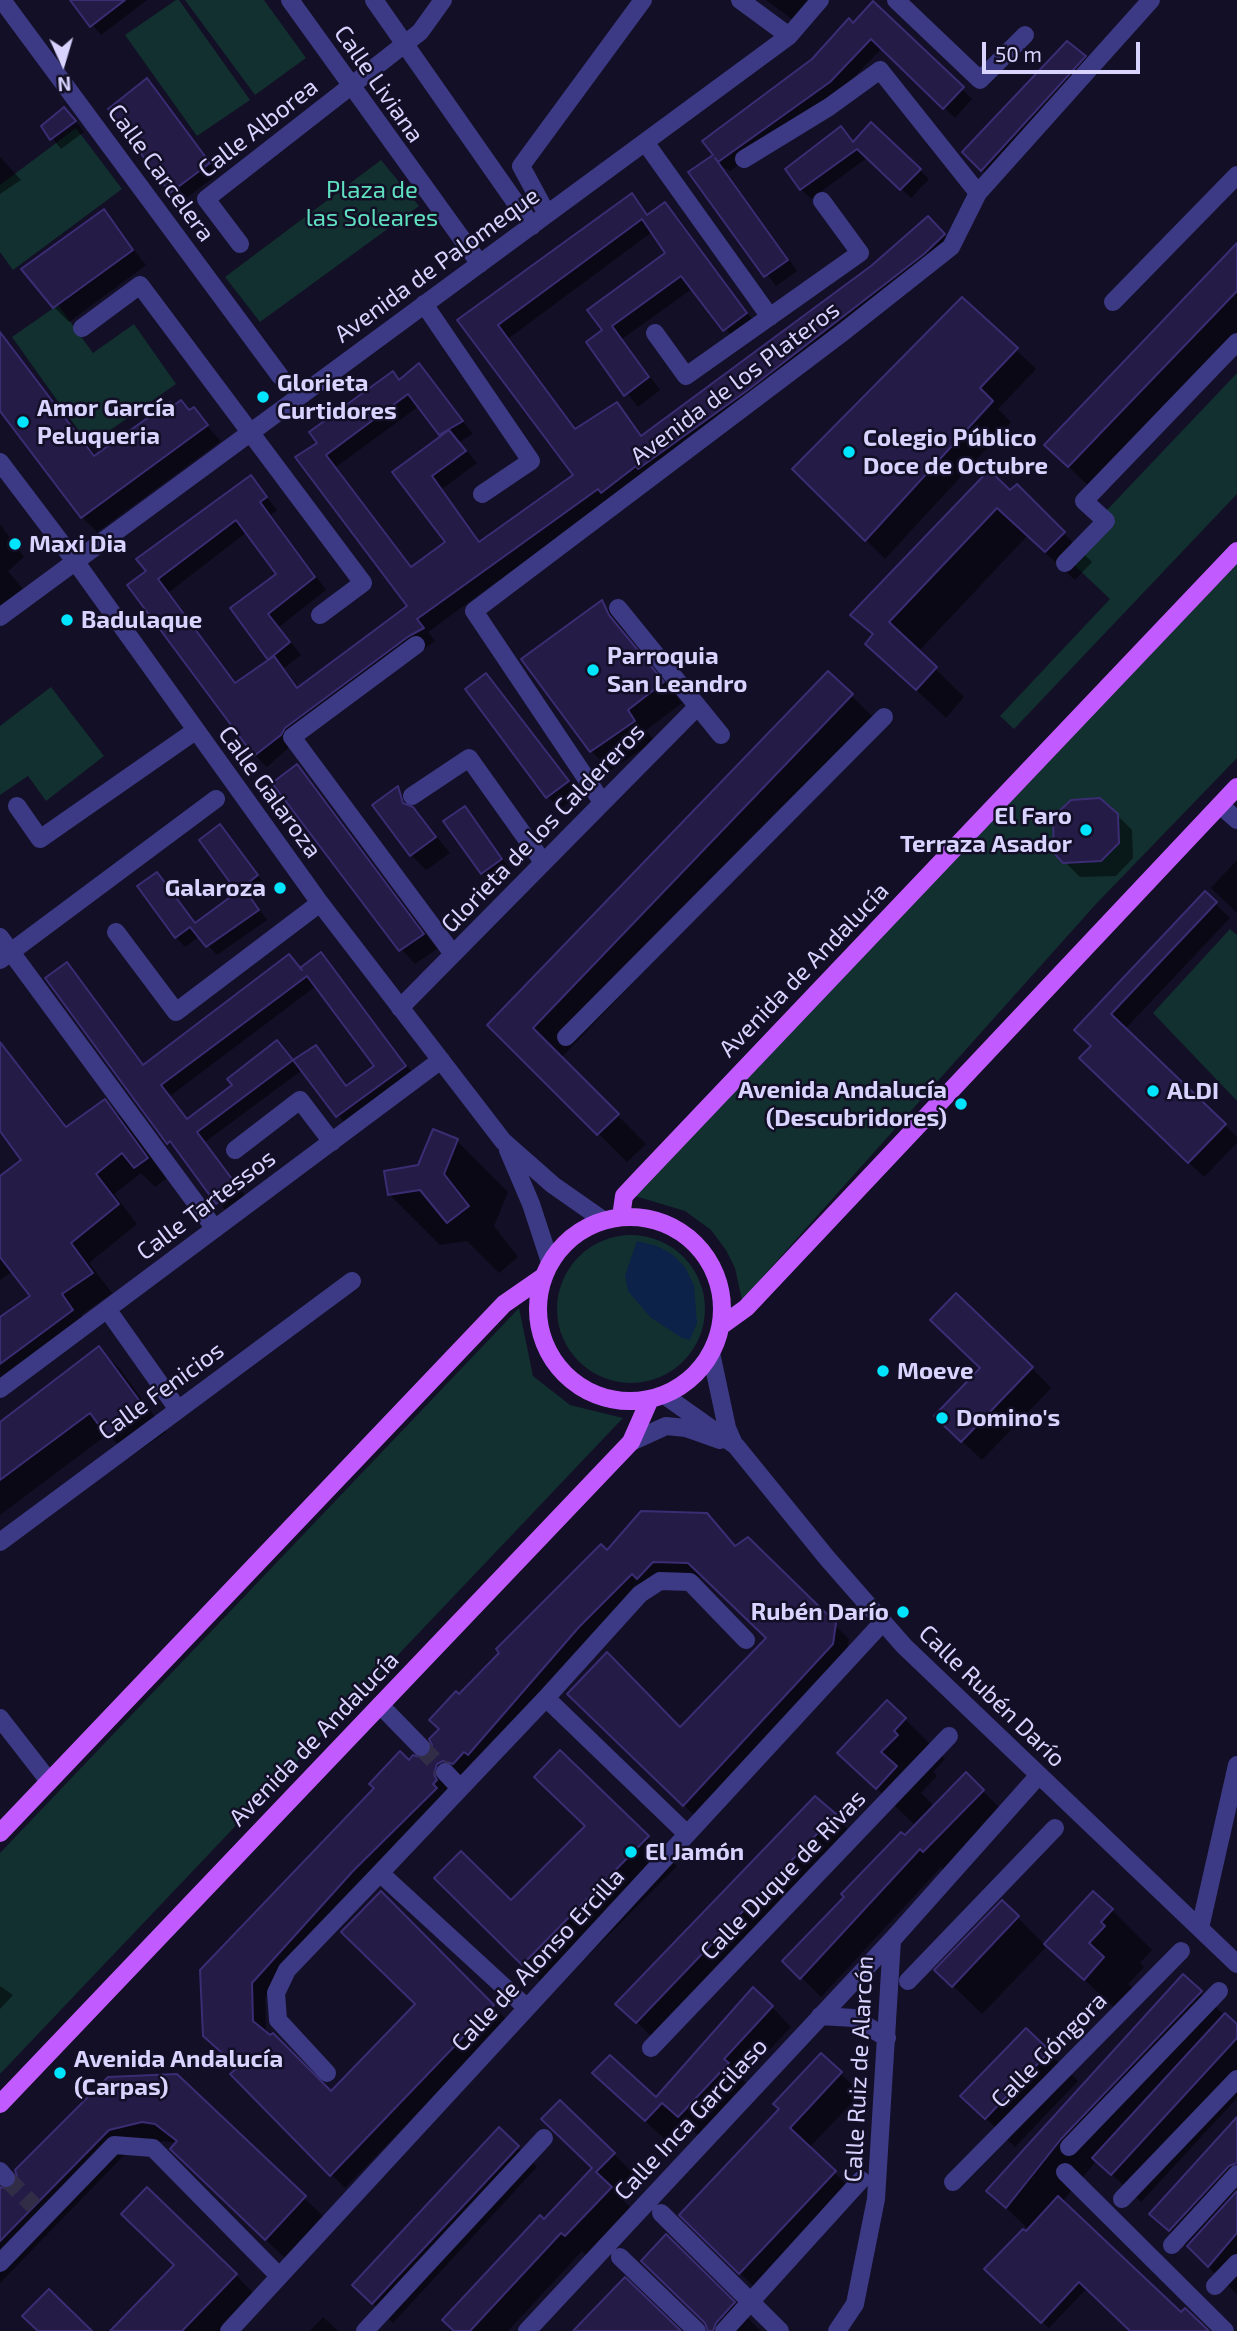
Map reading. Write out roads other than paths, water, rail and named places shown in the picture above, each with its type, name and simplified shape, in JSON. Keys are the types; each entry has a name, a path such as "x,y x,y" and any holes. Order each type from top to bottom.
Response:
{"main road":[{"name":"Avenida de Andalucía","path":"621,1217 624,1196 1237,551"},
{"path":"721,1326 746,1308 1237,787"},
{"path":"0,1833 504,1304 546,1269 572,1236 603,1220 621,1217 650,1218 676,1229 699,1247 717,1280 722,1298 721,1326 711,1353 691,1378 657,1397 612,1399 594,1394 570,1380 551,1358 540,1332 537,1304 546,1269"},
{"name":"Avenida de Andalucía","path":"0,2104 631,1442 657,1397"}],"street":[{"name":"Calle Carcelera","path":"2,0 279,376"},
{"name":"Calle Liviana","path":"289,0 480,264"},
{"path":"374,0 532,226"},
{"path":"351,87 420,33 443,0"},
{"path":"547,214 521,166 643,0"},
{"path":"740,0 789,36"},
{"name":"Avenida de Palomeque","path":"0,617 789,36 820,0"},
{"path":"896,0 980,79 1025,34"},
{"name":"Avenida de los Plateros","path":"602,802 474,611 842,333 951,247 978,193 1150,0"},
{"path":"744,159 829,107 880,70 978,193"},
{"name":"Calle Alborea","path":"240,244 206,199 351,87"},
{"path":"645,142 770,317"},
{"path":"1113,302 1237,175"},
{"path":"656,333 686,376 860,253 822,201"},
{"path":"82,328 140,285 363,583 320,615"},
{"path":"424,304 531,461 482,494"},
{"path":"1065,563 1106,521 1084,501 1237,342"},
{"name":"Calle Galaroza","path":"0,462 75,561 320,903 507,1146 603,1220"},
{"path":"618,608 721,735"},
{"name":"Glorieta de los Caldereros","path":"416,645 292,737 453,954"},
{"name":"Glorieta de los Caldereros","path":"400,1007 696,707"},
{"path":"566,1037 884,717"},
{"path":"17,806 40,839 195,731"},
{"path":"412,796 469,758 543,862"},
{"path":"215,1229 4,950 216,799"},
{"path":"1220,805 1237,820"},
{"path":"116,932 176,1012 320,903"},
{"name":"Calle Tartessos","path":"0,1389 441,1060"},
{"path":"235,1150 300,1100 332,1142"},
{"name":"Calle Galaroza","path":"507,1146 531,1204 546,1269"},
{"name":"Calle Fenicios","path":"0,1542 177,1408 352,1281"},
{"path":"107,1310 177,1408"},
{"name":"Calle Rubén Darío","path":"711,1353 727,1428 734,1444 883,1622 904,1646 1237,1964"},
{"name":"Calle Rubén Darío","path":"657,1397 734,1444"},
{"path":"631,1442 656,1428 675,1426 734,1444"},
{"path":"327,2073 278,2020 276,1993 287,1970 546,1698 640,1594 660,1581 690,1583 746,1640"},
{"name":"Calle de Alonso Ercilla","path":"229,2331 883,1622"},
{"path":"546,1698 687,1834"},
{"path":"380,1705 421,1747"},
{"path":"0,1718 49,1781"},
{"name":"Calle Duque de Rivas","path":"652,2048 949,1736"},
{"path":"1200,1928 1237,1765"},
{"path":"445,1772 460,1788"},
{"name":"Calle Ruiz de Alarcón","path":"837,2331 855,2304 876,2199 892,1940 1039,1775"},
{"path":"908,1981 1055,1828"},
{"path":"380,1873 527,2008"},
{"name":"Calle Inca Garcilaso","path":"527,2331 892,1940"},
{"name":"Calle Góngora","path":"953,2182 1181,1951"},
{"path":"1069,2147 1219,1991"},
{"path":"820,2016 854,2018 887,2038"},
{"path":"1122,2199 1237,2079"},
{"path":"365,2331 544,2138"},
{"path":"0,2263 39,2212 114,2145 153,2148 279,2276"},
{"path":"1065,2172 1225,2331"},
{"path":"1172,2245 1237,2174"},
{"path":"724,2331 861,2180"},
{"path":"661,2213 780,2331"},
{"path":"620,2257 697,2331"},
{"path":"1215,2286 1237,2263"}],"water":[{"path":"637,1241 657,1246 672,1254 685,1267 694,1285 697,1323 690,1340 682,1338 650,1317 628,1291 625,1275"}],"tunnel":[{"path":"421,1747 445,1772"},
{"path":"6,2178 34,2206"}],"place":[{"name":"Glorieta Curtidores","path":"263,397"},
{"name":"Amor García Peluqueria","path":"23,422"},
{"name":"Colegio Público Doce de Octubre","path":"849,452"},
{"name":"Maxi Dia","path":"15,544"},
{"name":"Badulaque","path":"67,620"},
{"name":"Parroquia San Leandro","path":"593,670"},
{"name":"El Faro Terraza Asador","path":"1086,830"},
{"name":"Galaroza","path":"280,888"},
{"name":"ALDI","path":"1153,1091"},
{"name":"Avenida Andalucía (Descubridores)","path":"961,1104"},
{"name":"Moeve","path":"883,1371"},
{"name":"Domino's","path":"942,1418"},
{"name":"Rubén Darío","path":"903,1612"},
{"name":"El Jamón","path":"631,1852"},
{"name":"Avenida Andalucía (Carpas)","path":"60,2073"}],"park label":[{"name":"Plaza de las Soleares","path":"372,204"}]}
